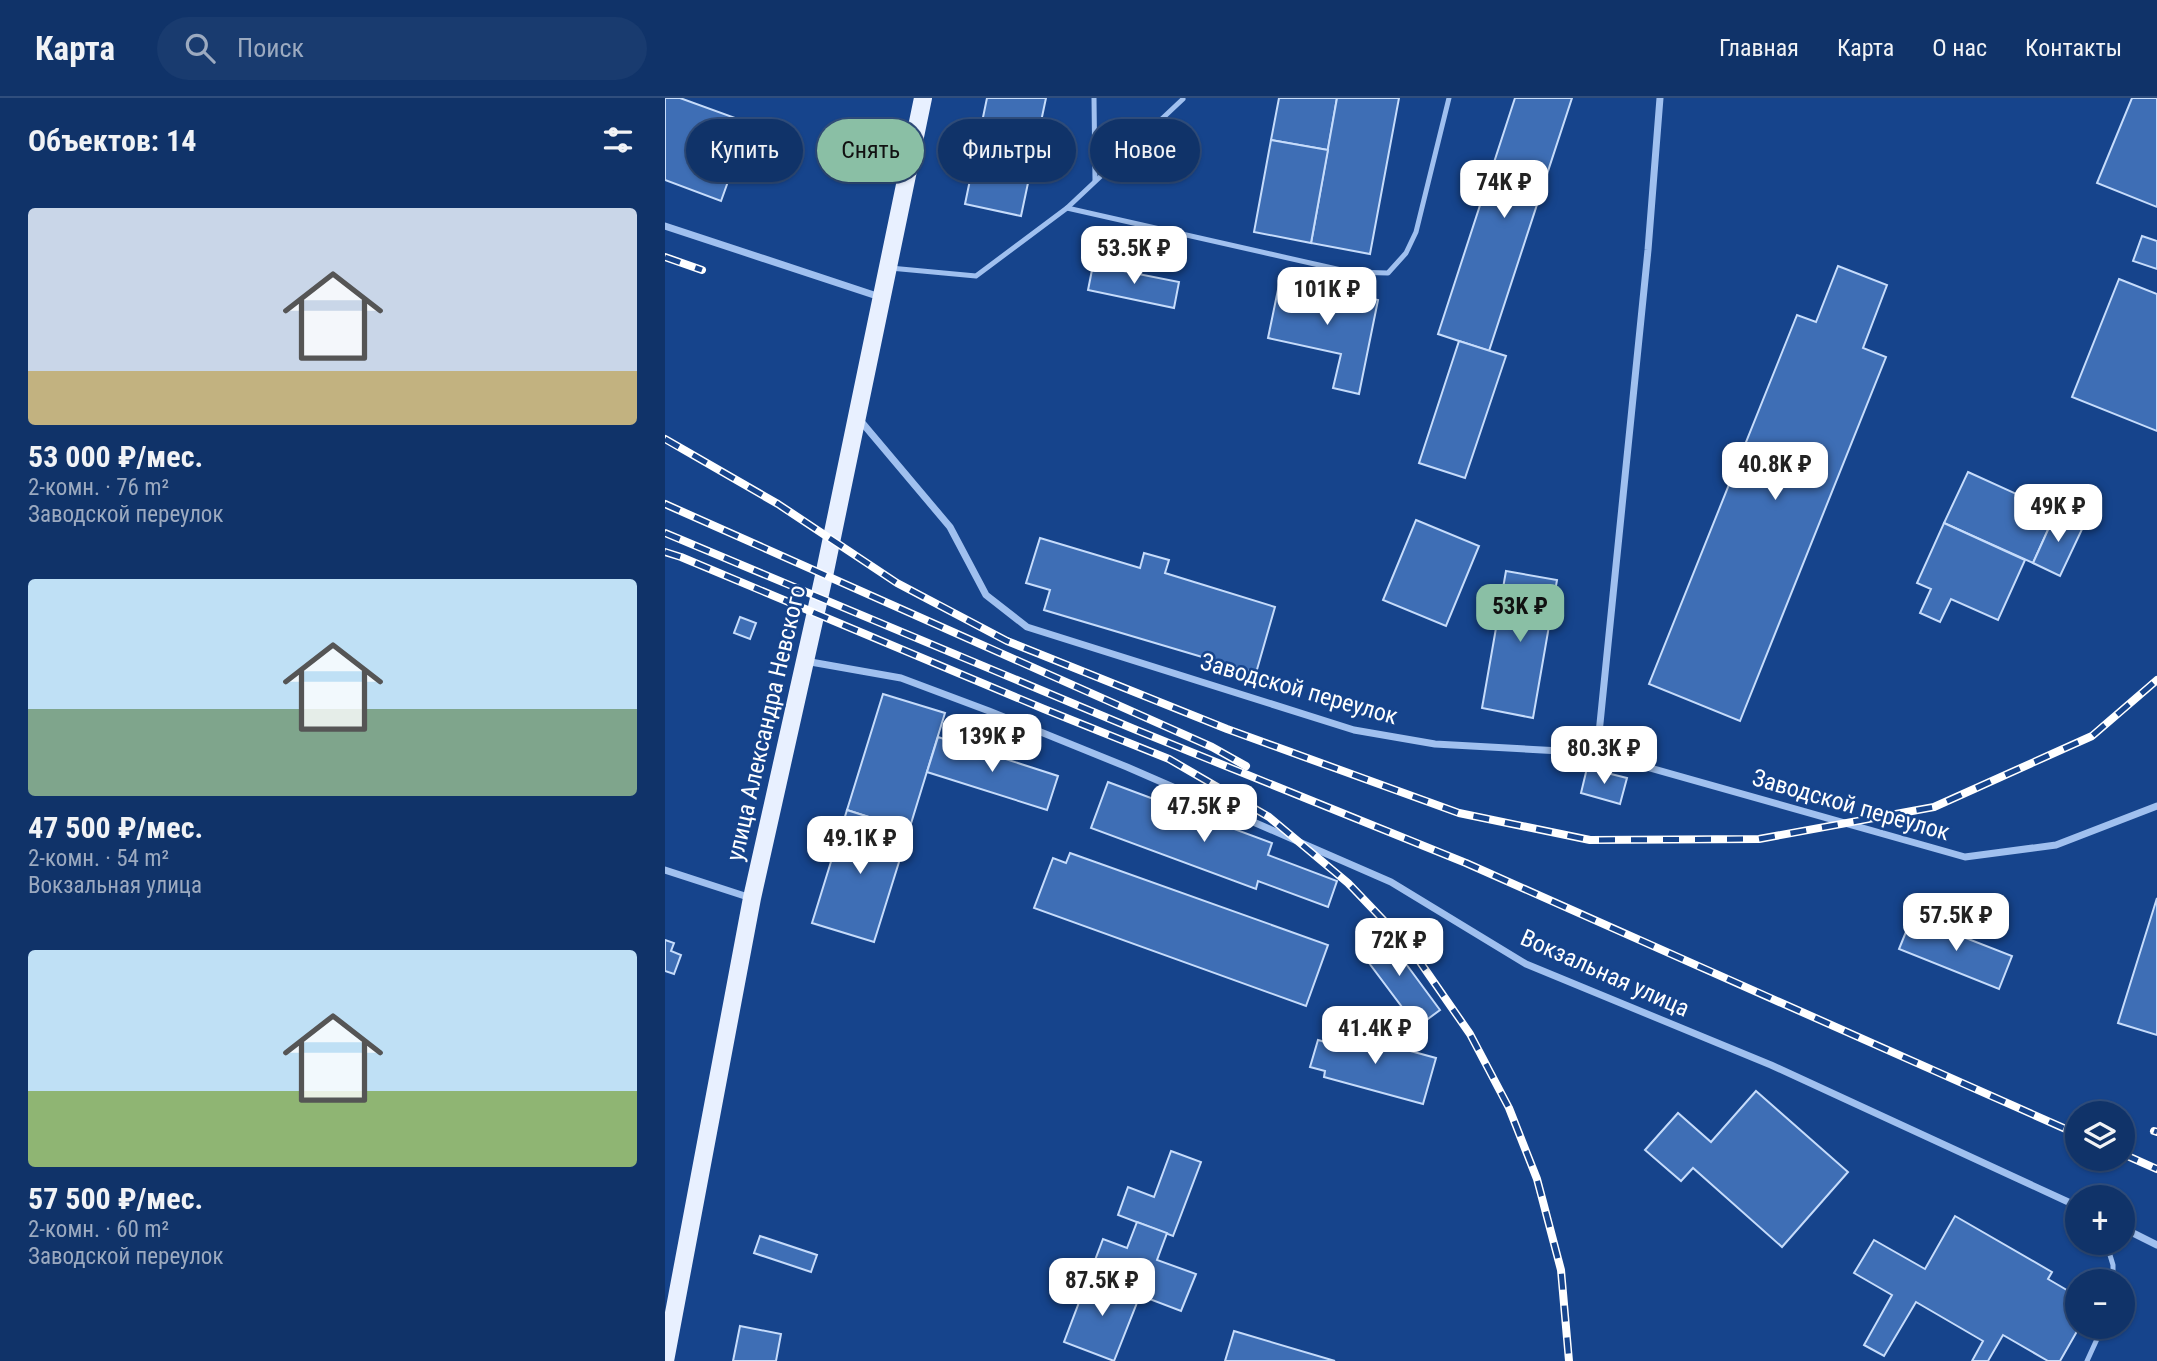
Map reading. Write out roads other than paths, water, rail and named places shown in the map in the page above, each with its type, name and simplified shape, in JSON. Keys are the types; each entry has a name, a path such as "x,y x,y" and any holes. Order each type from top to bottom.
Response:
{"main road":[{"name":"улица Александра Невского","path":"665,1361 752,898 923,98"}],"street":[{"path":"1597,753 1648,250 1660,98"},
{"path":"665,226 881,297"},
{"name":"Заводской переулок","path":"856,416 950,527 986,595 1027,627 1354,730 1436,744 1597,753 1965,857 2056,845 2157,806"},
{"name":"Вокзальная улица","path":"804,661 901,678 1127,767 1391,882 1526,964 1771,1065 2065,1200"},
{"path":"665,870 752,898"},
{"path":"2135,1234 2157,1245"}],"lane":[{"path":"1094,98 1094,119"},
{"path":"1067,208 1350,272 1388,273 1406,253 1416,232 1449,98"},
{"path":"1162,119 1183,99"},
{"path":"887,268 976,276 1067,208 1094,182"},
{"path":"2087,1361 2097,1339"}],"railway":[{"path":"665,257 702,270"},
{"path":"665,439 778,504 897,583 1007,641 1227,729 1459,813 1590,840 1759,839 1934,807 2092,736 2157,680"},
{"path":"665,504 1212,747 1246,766"},
{"path":"665,533 1134,729 1466,863 2065,1129"},
{"path":"665,552 1169,759 1269,817 1348,883 1411,949 1470,1034 1509,1108 1537,1179 1561,1270 1569,1361"},
{"path":"2135,1159 2157,1169"}]}
